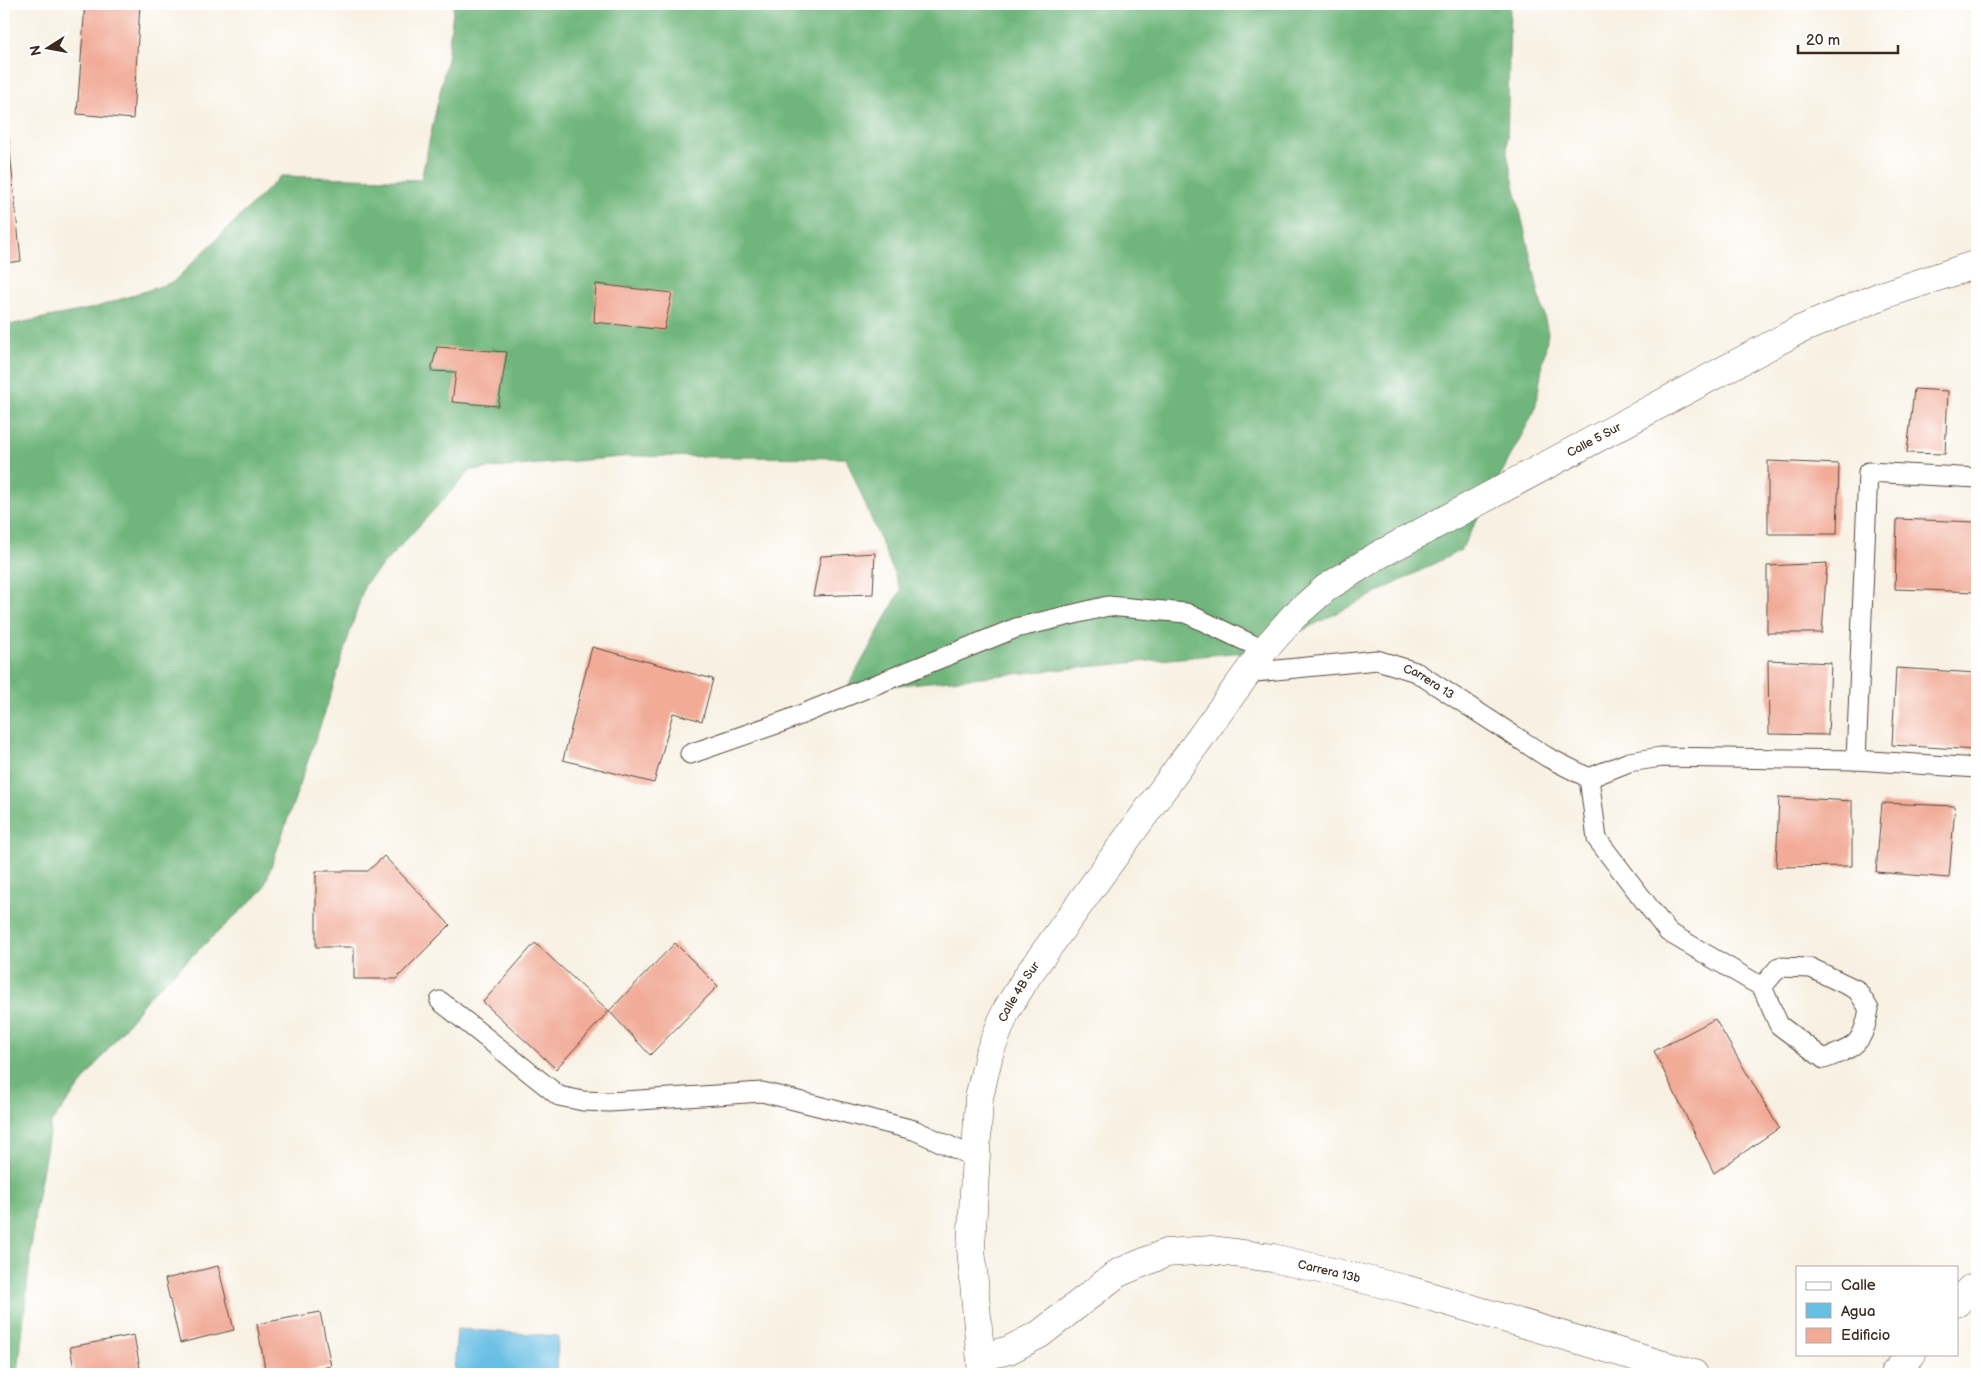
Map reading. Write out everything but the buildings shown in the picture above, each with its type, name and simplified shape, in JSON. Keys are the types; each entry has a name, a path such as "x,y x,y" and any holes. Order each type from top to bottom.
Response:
{"street":[{"name":"Calle 5 Sur","path":"1246,673 1294,616 1326,588 1386,551 1797,330 1883,295 1977,264"},
{"name":"Calle 4B Sur","path":"982,1366 971,1248 974,1157 979,1098 989,1054 1006,1011 1028,975 1246,673"},
{"name":"Carrera 13b","path":"982,1366 1040,1334 1118,1273 1166,1254 1211,1250 1273,1258 1405,1290 1694,1374"},
{"path":"1958,1302 1970,1289 1977,1289"},
{"path":"1894,1374 1910,1356"}],"lane":[{"path":"1856,760 1868,472 1977,478"},
{"path":"690,754 785,721 1016,628 1108,606 1186,613 1264,650"},
{"name":"Carrera 13","path":"1246,673 1377,660 1416,672 1547,757 1589,778"},
{"path":"1762,987 1779,967 1811,968 1857,990 1869,1009 1864,1033 1848,1051 1824,1059 1779,1026 1762,987 1668,932 1597,839 1589,778 1629,762 1661,757 1856,760 1977,768"},
{"path":"440,1000 559,1096 583,1101 609,1102 762,1092 914,1130 974,1157"}],"green space":[{"path":"454,4 1510,4 1507,154 1548,333 1535,410 1461,550 1264,650 846,690 901,590 846,458 633,456 471,470 365,584 326,709 263,890 149,996 51,1123 35,1212 18,1374 4,1374 4,326 94,308 173,282 281,176 421,180 447,59"}],"water":[{"path":"457,1329 558,1336 557,1374 454,1374"}]}
